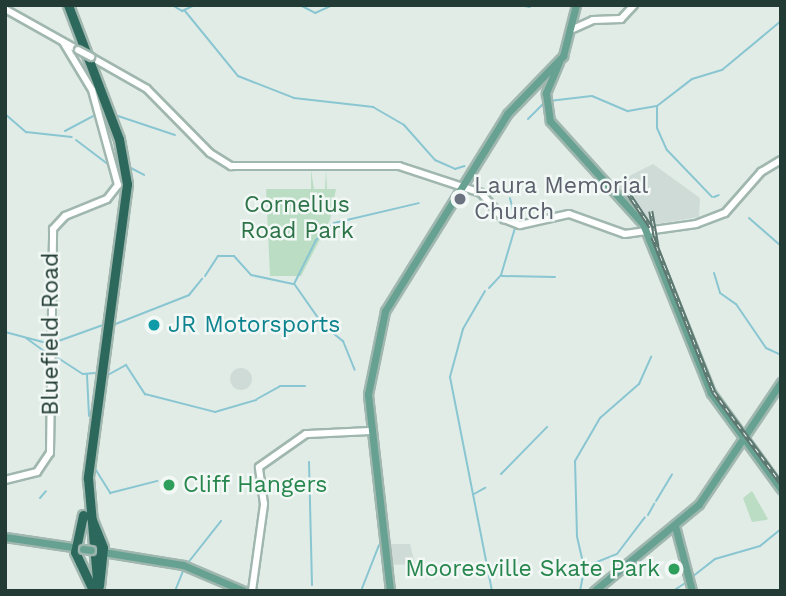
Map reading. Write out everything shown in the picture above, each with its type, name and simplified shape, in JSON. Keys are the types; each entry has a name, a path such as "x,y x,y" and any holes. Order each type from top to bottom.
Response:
{"highway":[{"path":"66,5 112,130 123,187 86,497 77,546 96,591"},
{"path":"86,497 105,553 96,591"},
{"path":"86,497 96,591"}],"main road":[{"path":"576,5 573,29 551,79 545,105 553,126 647,231 709,389 781,489"},
{"path":"390,591 369,383 388,302 463,187 505,116 542,76 557,64"},
{"path":"542,76 551,79"},
{"path":"594,591 675,526 712,489 781,382"},
{"path":"675,526 692,591"},
{"path":"5,537 77,546 186,566 244,591"}],"street":[{"path":"573,29 621,19 634,5"},
{"path":"8,11 147,89 210,153 231,166 392,165 485,195 517,225 572,214 618,233 647,231 720,217 781,160"},
{"name":"Bluefield Road","path":"5,480 37,472 50,456 53,229 65,216 107,199 118,185 111,139 92,90 63,42"},
{"path":"252,591 264,505 259,467 306,434 372,431"}],"shaded area":[{"path":"653,164 700,198 699,217 649,225 619,190 619,181"},
{"path":"237,368 245,368 252,375 252,383 245,390 237,390 230,383 230,375"},
{"path":"386,544 410,544 415,564 389,565"}],"green space":[{"name":"Cornelius Road Park","path":"326,169 327,189 336,189 330,220 301,276 270,276 266,189 311,189 311,170 314,189 325,189"},
{"path":"752,491 768,519 752,522 743,498"}],"waterway":[{"path":"172,5 182,11 195,5"},
{"path":"300,5 315,13 333,5"},
{"path":"367,5 382,5"},
{"path":"444,5 465,5"},
{"path":"520,5 530,7"},
{"path":"185,11 238,76 294,98 373,107 404,125 435,160 455,169 465,166"},
{"path":"549,101 592,96 628,111 657,106 692,79 722,70 781,21"},
{"path":"528,119 544,103"},
{"path":"657,107 657,128 667,150 712,197"},
{"path":"5,114 26,132 72,137"},
{"path":"65,131 97,114"},
{"path":"118,116 175,135"},
{"path":"76,140 109,165"},
{"path":"129,167 144,175"},
{"path":"714,197 719,195"},
{"path":"510,198 515,219"},
{"path":"294,284 316,240 334,223 419,203"},
{"path":"749,218 781,246"},
{"path":"489,288 501,275 515,228"},
{"path":"205,276 218,256 234,256 251,275 293,284"},
{"path":"714,273 720,293 736,304 766,348 781,355"},
{"path":"502,276 555,277"},
{"path":"113,325 189,295 202,279"},
{"path":"295,285 323,325 343,341 355,370"},
{"path":"485,291 463,329 450,377 492,591"},
{"path":"53,343 103,325"},
{"path":"5,332 47,343"},
{"path":"26,338 49,355"},
{"path":"55,356 83,374 95,373"},
{"path":"589,565 584,567 577,536 575,461 600,418 639,384 651,357"},
{"path":"106,376 126,365 145,394 215,412 256,400"},
{"path":"87,375 89,416"},
{"path":"257,399 280,386 305,386"},
{"path":"95,459 99,422"},
{"path":"501,474 547,427"},
{"path":"309,462 312,585"},
{"path":"94,467 110,493 157,481"},
{"path":"656,501 672,474"},
{"path":"474,494 485,488"},
{"path":"40,498 46,491"},
{"path":"648,515 654,504"},
{"path":"592,564 617,554 645,517"},
{"path":"187,564 221,521"},
{"path":"692,577 715,559 760,546 781,529"},
{"path":"361,591 379,545"},
{"path":"175,591 184,569"},
{"path":"580,591 584,570"},
{"path":"673,591 687,582"},
{"path":"102,587 108,591"}],"railway":[{"path":"627,191 651,227"},
{"path":"651,211 657,246"},
{"path":"653,237 714,392 781,483"}],"place":[{"name":"Laura Memorial Church","path":"460,199"},
{"name":"JR Motorsports","path":"154,325"},
{"name":"Cliff Hangers","path":"169,485"},
{"name":"Mooresville Skate Park","path":"674,569"}]}
